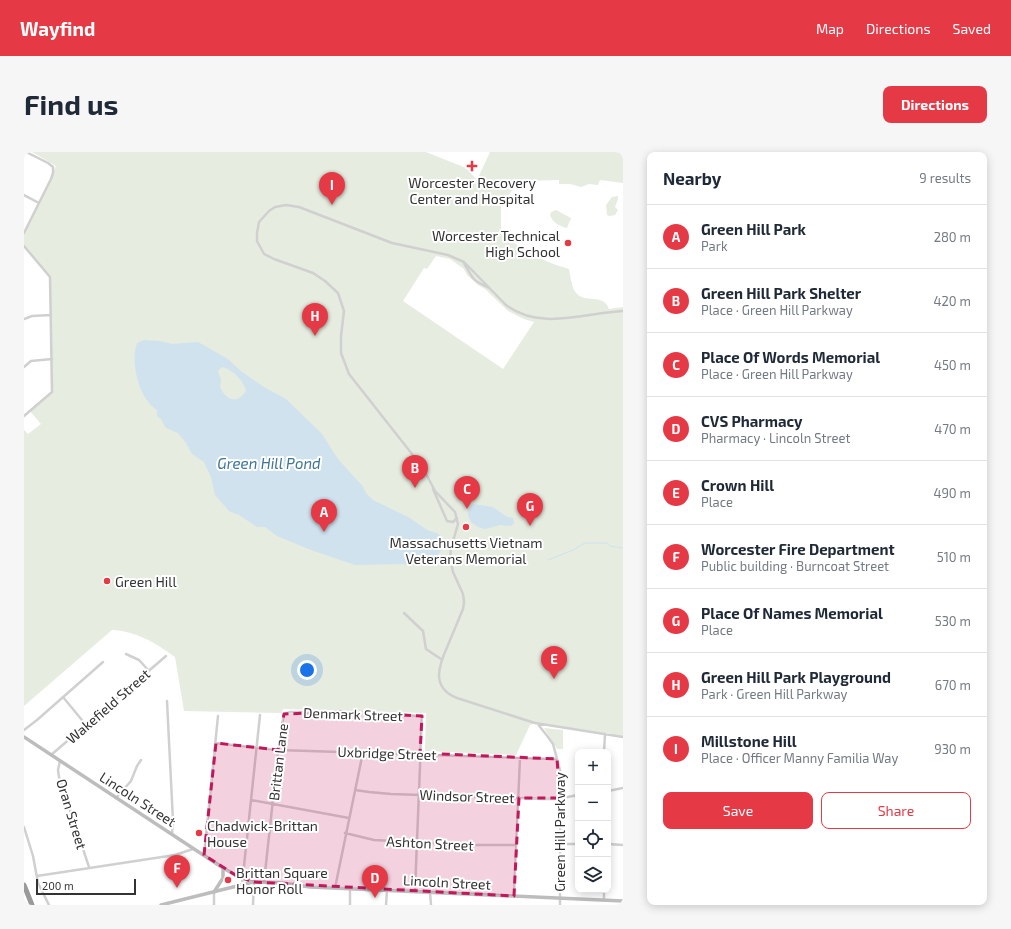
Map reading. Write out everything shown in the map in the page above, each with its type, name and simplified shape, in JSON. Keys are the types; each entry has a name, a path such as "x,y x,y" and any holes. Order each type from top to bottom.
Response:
{"highway":[{"path":"24,884 32,905"}],"main road":[{"name":"Lincoln Street","path":"24,737 223,868 242,878 254,882 310,887 560,898 599,902 604,900 623,901"},
{"path":"214,892 223,878 223,868"},
{"path":"161,905 254,882"}],"street":[{"path":"24,233 53,173 53,167 26,152"},
{"path":"24,195 39,203"},
{"path":"457,518 453,522 447,521 423,468 349,374 341,353 341,336 344,311 338,293 325,281 313,273 266,255 258,244 257,233 259,222 269,211 281,206 294,206 308,209 392,243 442,253 461,260 471,268 500,300 512,309 539,319 623,311"},
{"path":"24,246 50,277 52,359 52,392 24,416"},
{"path":"461,260 474,280 494,292"},
{"path":"24,319 33,316 51,315"},
{"path":"24,367 31,362 52,359"},
{"path":"430,483 437,494 451,508 457,518 458,524 451,548 450,559 453,572 463,593 464,604 438,670 442,687 450,695 536,723 623,737"},
{"path":"404,613 423,631 426,649 442,659"},
{"path":"126,654 139,660 149,671"},
{"name":"Wakefield Street","path":"51,755 166,656"},
{"path":"24,730 103,662"},
{"path":"63,697 86,725"},
{"path":"167,700 172,835"},
{"name":"Denmark Street","path":"284,714 288,712 338,712 422,716 420,754"},
{"name":"Brittan Lane","path":"264,882 278,750 284,714"},
{"path":"242,885 260,715"},
{"path":"204,856 218,716"},
{"name":"Green Hill Parkway","path":"536,723 553,744 560,773 560,905"},
{"path":"604,749 605,734"},
{"name":"Uxbridge Street","path":"216,743 278,750 557,759"},
{"path":"335,888 363,752"},
{"path":"415,891 420,754"},
{"path":"514,896 520,758"},
{"path":"116,798 131,781 141,760"},
{"name":"Oran Street","path":"60,761 58,770 59,777 89,867"},
{"path":"611,790 623,788"},
{"name":"Windsor Street","path":"355,790 369,792 519,798 560,798 575,796"},
{"path":"251,800 349,818"},
{"path":"24,827 33,856 40,890 49,905"},
{"name":"Ashton Street","path":"346,834 367,839 476,845 516,845"},
{"path":"560,844 575,844"},
{"path":"611,844 623,845"},
{"path":"37,876 175,855 194,848"},
{"path":"253,905 254,882"},
{"path":"350,889 350,905"},
{"path":"386,905 387,890"},
{"path":"214,892 214,905"},
{"path":"430,892 431,905"},
{"path":"604,893 604,900"}],"highlighted area":[{"path":"338,712 422,716 420,753 557,759 560,798 519,798 514,896 254,882 237,876 204,855 216,743 278,750 284,714"}],"shaded area":[{"path":"32,152 426,152 466,168 477,180 490,152 623,152 623,183 600,180 598,185 589,184 581,187 570,184 559,184 559,180 519,181 501,205 501,234 538,258 569,269 573,288 581,297 602,301 609,309 623,307 623,737 536,723 530,725 516,755 425,751 426,713 283,709 282,713 184,711 175,657 161,647 137,635 112,630 24,706 24,430 28,434 41,424 30,411 52,392 50,277 24,246 24,233 56,166","holes":["436,256 450,259 464,269 467,275 485,289 508,311 534,322 503,369 403,301 424,268 427,269"]},
{"path":"618,196 615,207 618,210 615,215 607,215 606,205 612,197"},
{"path":"556,210 571,218 567,228 557,224 551,218 551,212"},
{"path":"544,728 563,730 563,749 557,749"}],"water":[{"name":"Green Hill Pond","path":"144,340 160,341 172,344 198,342 228,359 242,372 264,387 286,399 322,434 338,459 362,485 366,493 373,500 410,518 427,530 437,533 443,538 443,548 433,561 427,565 355,565 311,550 277,536 265,527 257,527 239,515 229,511 215,495 211,477 204,462 192,454 178,433 166,428 161,419 157,416 157,410 145,398 136,370 135,351 137,343","holes":["222,367 226,368 237,376 245,387 246,391 240,398 230,399 220,388 221,379 218,371"]},
{"path":"473,504 493,507 507,517 513,518 514,523 511,526 500,525 485,529 478,527 471,522 468,516 468,510"}],"waterway":[{"path":"548,560 573,550 585,543 607,543 610,546 623,548"}],"place":[{"name":"Worcester Recovery Center and Hospital","path":"472,166"},
{"name":"Millstone Hill","path":"332,205"},
{"name":"Worcester Technical High School","path":"568,243"},
{"name":"Green Hill Park Playground","path":"315,336"},
{"name":"Green Hill Park Shelter","path":"415,488"},
{"name":"Place Of Words Memorial","path":"467,509"},
{"name":"Place Of Names Memorial","path":"530,526"},
{"name":"Massachusetts Vietnam Veterans Memorial","path":"466,527"},
{"name":"Green Hill Park","path":"324,532"},
{"name":"Green Hill","path":"107,581"},
{"name":"Crown Hill","path":"554,679"},
{"name":"Chadwick-Brittan House","path":"199,833"},
{"name":"Brittan Square Honor Roll","path":"228,880"},
{"name":"Worcester Fire Department","path":"177,888"},
{"name":"CVS Pharmacy","path":"375,898"}]}
